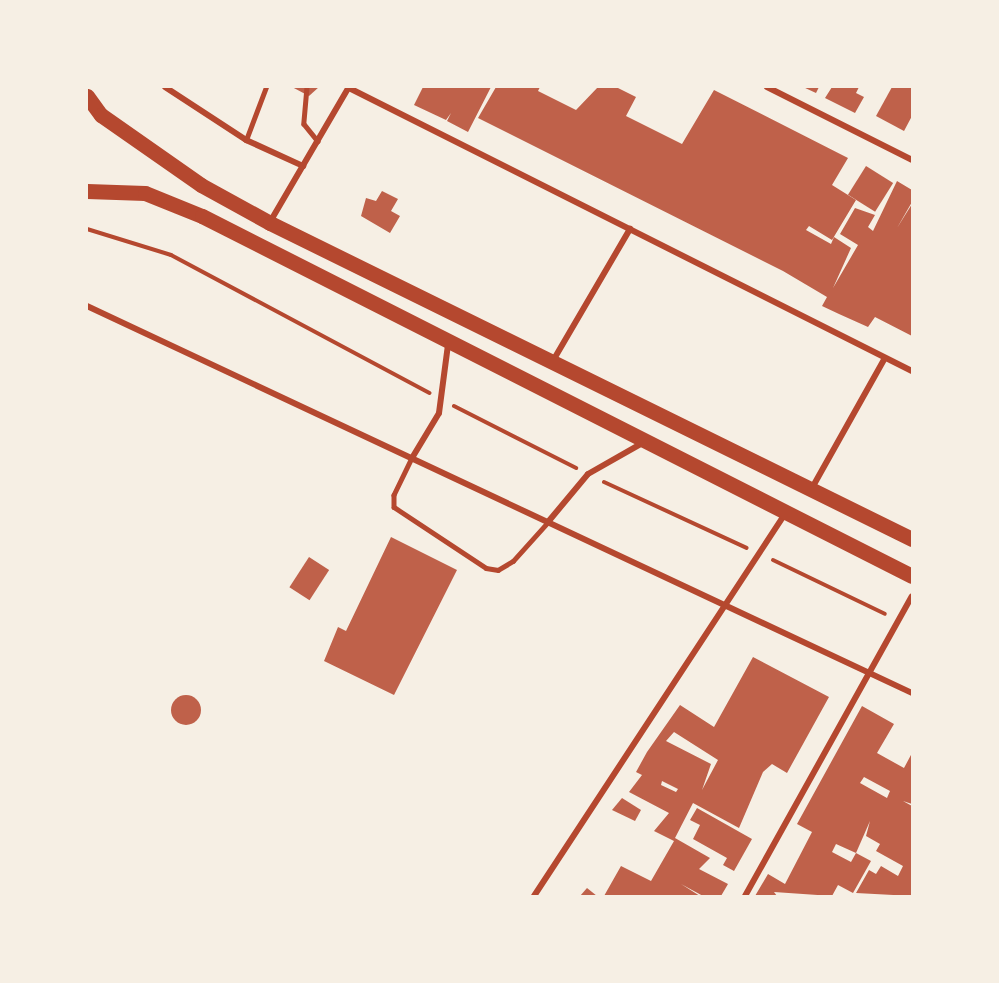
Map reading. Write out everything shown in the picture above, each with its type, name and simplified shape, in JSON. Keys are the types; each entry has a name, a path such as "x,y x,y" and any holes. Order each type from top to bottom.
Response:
{"main road":[{"path":"87,96 101,115 201,185 270,223 554,359 912,539"},
{"path":"87,191 145,193 202,216 448,345 912,576"}],"street":[{"path":"165,87 246,140 303,166"},
{"path":"767,87 912,160"},
{"path":"270,223 349,88 912,371"},
{"path":"554,359 630,229"},
{"path":"87,306 912,693"},
{"path":"412,459 440,399 448,345"},
{"path":"812,489 885,357"},
{"path":"548,522 588,474 644,442"},
{"path":"534,896 786,513"},
{"path":"745,896 871,674 912,596"}],"lane":[{"path":"246,140 266,87"},
{"path":"307,87 304,124 318,141"},
{"path":"412,459 394,495 394,507 486,568 498,570 513,561 548,522"}],"path":[{"path":"87,229 171,255 440,399 588,474 899,621"}],"building":[{"path":"292,87 319,87 309,96"},
{"path":"423,87 491,87 468,132 447,121 451,113 446,120 414,105"},
{"path":"496,87 540,87 538,91 576,110 598,87 616,87 636,97 626,116 682,144 714,90 848,158 832,185 856,200 832,240 809,226 806,230 831,244 834,237 851,248 833,288 858,245 840,234 855,208 875,215 868,227 873,231 897,181 912,190 912,202 897,228 912,204 912,336 875,317 868,327 822,306 827,297 783,271 478,118"},
{"path":"803,87 819,87 816,93"},
{"path":"832,87 859,87 856,93 864,97 855,113 825,98"},
{"path":"892,87 912,87 912,116 904,131 876,116"},
{"path":"866,166 893,183 875,212 848,195"},
{"path":"382,191 398,199 391,211 400,216 390,233 361,216 366,198 376,201"},
{"path":"391,537 457,570 394,695 324,661 338,627 346,631"},
{"path":"309,557 329,570 310,600 289,587"},
{"path":"753,657 829,697 787,773 772,764 763,772 739,828 693,803 675,838 710,858 699,869 728,884 721,896 703,896 681,884 700,896 604,896 621,866 651,881 674,841 654,831 669,813 629,792 642,775 636,772 647,752 680,705 714,727","holes":["674,732 718,760 702,790 711,764 666,741","662,781 678,789 676,792 661,785"]},
{"path":"186,695 192,696 200,704 200,716 192,724 186,725 180,724 172,716 171,710 172,704 180,696"},
{"path":"862,706 894,724 877,753 904,768 912,753 912,804 903,801 912,806 912,896 856,893 869,870 876,874 881,866 898,876 903,866 876,851 880,844 866,836 870,821 856,853 871,861 853,893 838,885 832,896 774,892 777,896 755,896 768,874 785,884 812,832 797,824","holes":["864,777 890,791 887,798 860,783","836,844 856,853 851,862 832,852"]},
{"path":"622,798 641,810 635,821 612,810"},
{"path":"697,808 752,839 734,871 723,865 727,858 693,839 700,825 690,820"},
{"path":"587,888 597,896 580,896"}]}
